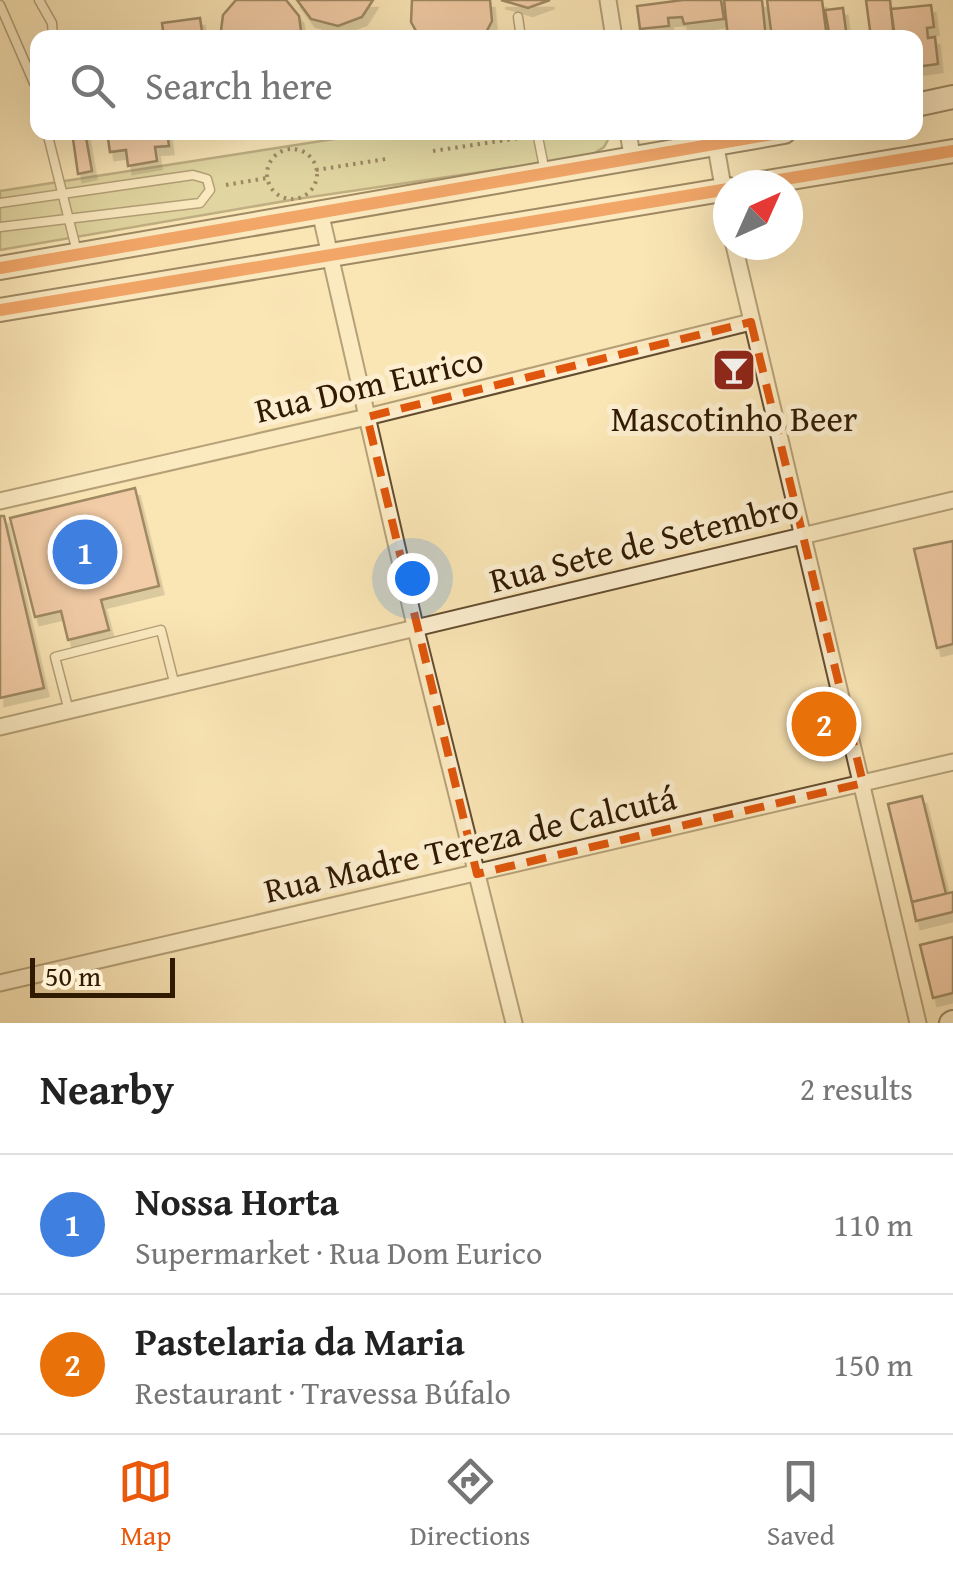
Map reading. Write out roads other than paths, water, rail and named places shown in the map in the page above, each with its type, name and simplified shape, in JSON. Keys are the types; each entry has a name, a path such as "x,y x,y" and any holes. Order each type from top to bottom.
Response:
{"street":[{"path":"608,0 613,30"},
{"path":"923,103 953,97"},
{"path":"629,140 633,161"},
{"path":"0,268 748,140"},
{"path":"716,147 721,170"},
{"path":"803,176 953,151"},
{"path":"0,310 713,191"},
{"path":"321,216 416,630 514,1023"},
{"path":"737,260 918,1023"},
{"name":"Rua Dom Eurico","path":"0,501 366,417 751,322"},
{"name":"Rua Sete de Setembro","path":"0,727 953,500"},
{"name":"Rua Madre Tereza de Calcutá","path":"0,983 953,762"}],"lane":[{"path":"38,0 52,30"},
{"path":"0,5 30,68"},
{"path":"518,18 520,30"},
{"path":"49,140 78,256"},
{"path":"536,140 545,176"},
{"path":"0,203 193,175 206,179 210,185 209,196 200,203 0,227"},
{"path":"69,711 55,657 161,630 176,686"}],"place":[{"name":"Mascotinho Beer","path":"734,370"},
{"name":"Nossa Horta","path":"85,552"},
{"name":"Pastelaria da Maria","path":"824,724"}]}
